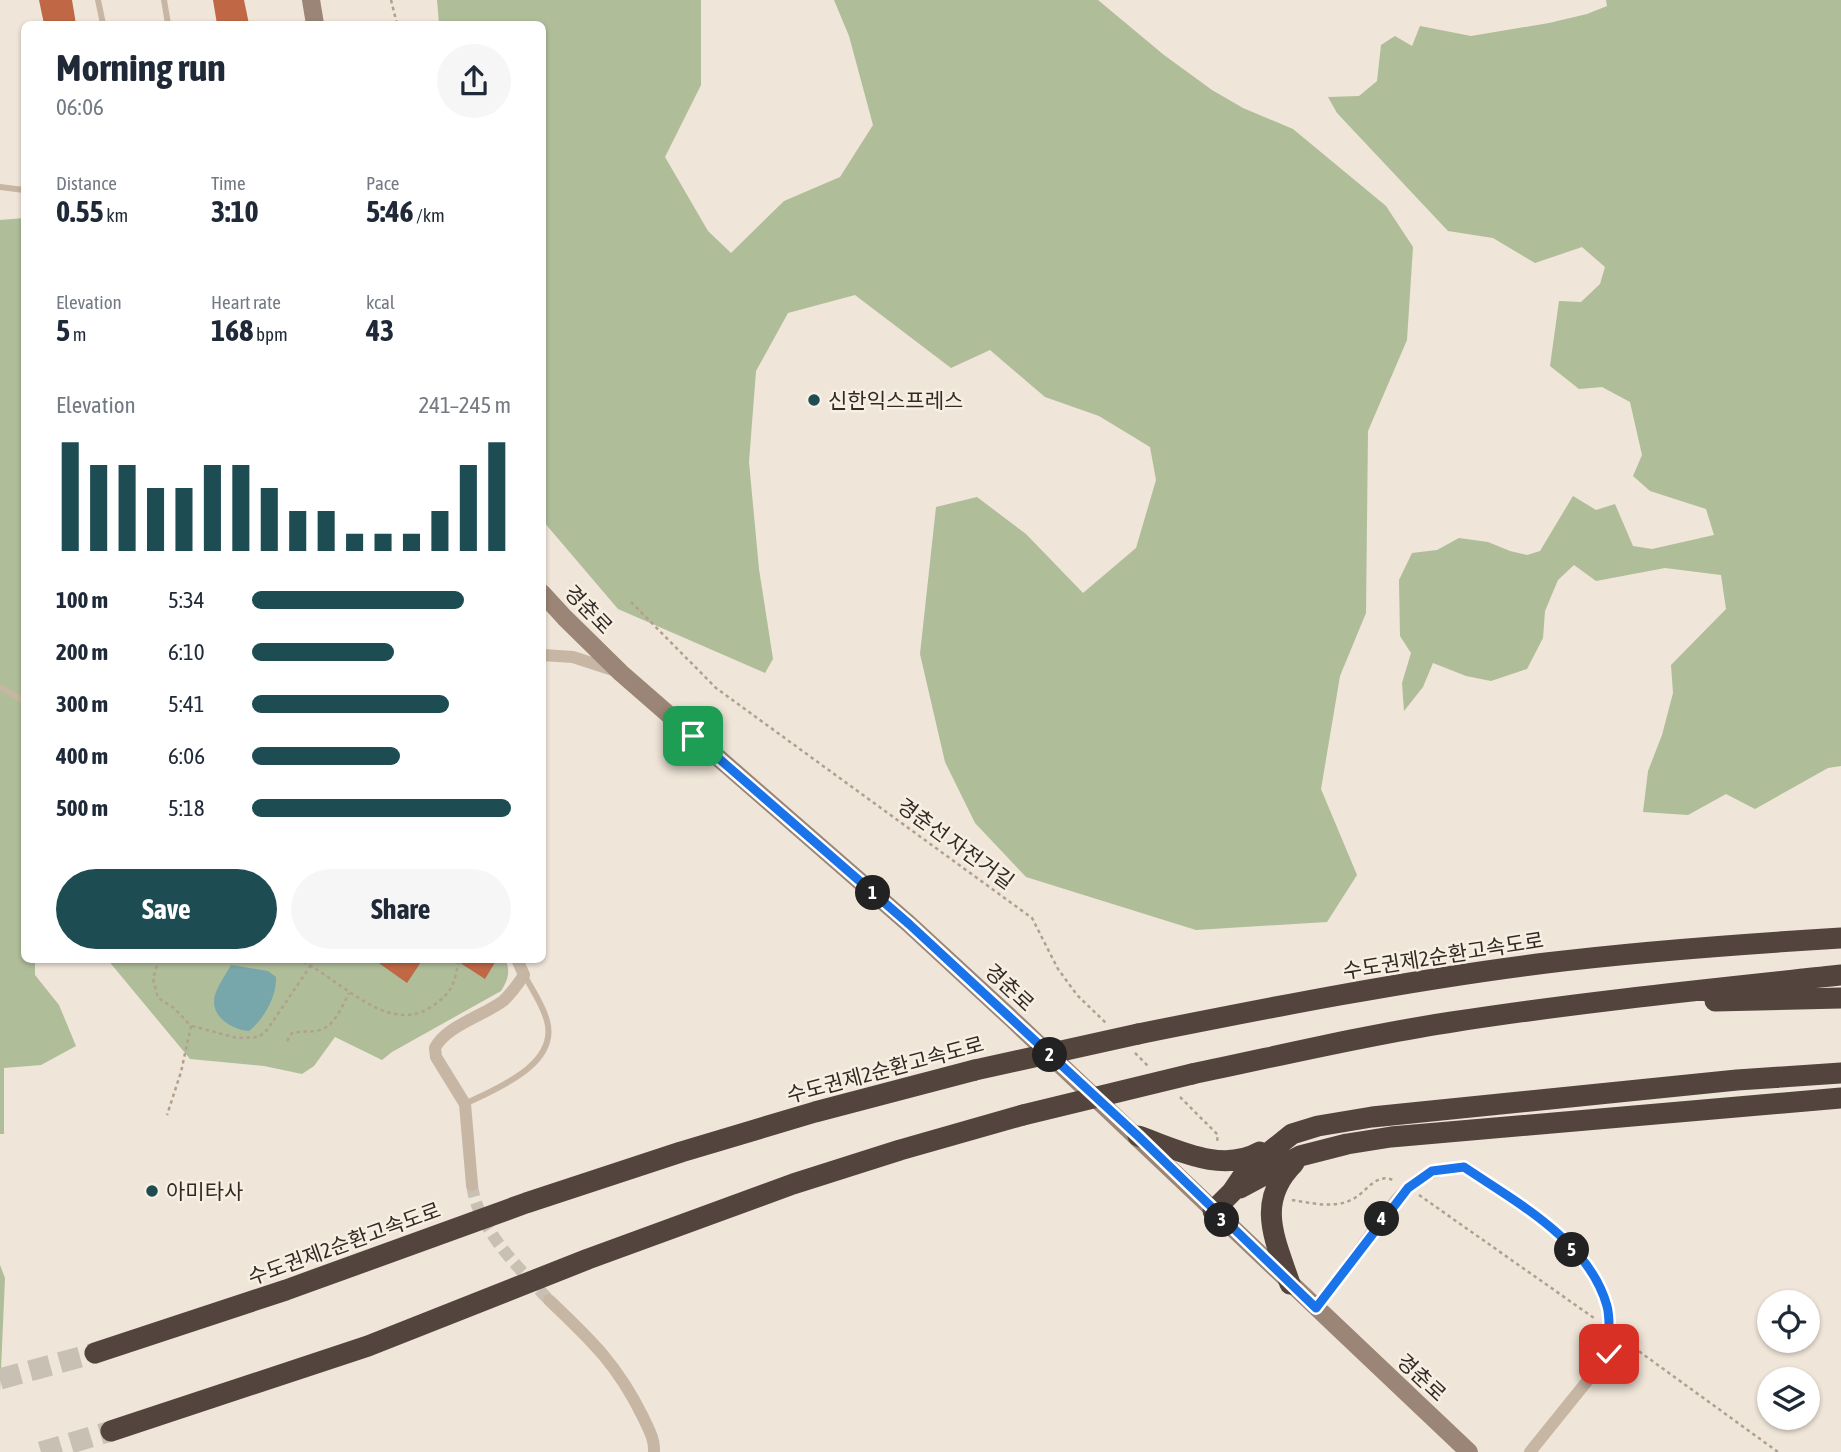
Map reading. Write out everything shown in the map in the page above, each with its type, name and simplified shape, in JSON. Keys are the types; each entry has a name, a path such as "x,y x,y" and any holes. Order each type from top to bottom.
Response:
{"highway":[{"path":"1749,944 1841,931"},
{"name":"수도권제2순환고속도로","path":"96,1353 286,1290 526,1203 681,1152 815,1112 975,1070 1135,1042 1393,987 1545,963 1749,944 1841,939"},
{"path":"111,1431 368,1346 588,1259 793,1184 1023,1115 1192,1074 1426,1027 1615,1000 1841,975"},
{"path":"1615,1000 1662,1002 1841,998"},
{"path":"1138,1136 1227,1162 1250,1158 1292,1134 1330,1123 1737,1080 1841,1073"},
{"path":"1232,1192 1300,1157 1347,1144 1391,1137 1841,1098"},
{"path":"1213,1211 1232,1192 1247,1170 1292,1134"},
{"path":"1290,1284 1278,1249 1270,1205 1283,1174 1300,1157"}],"street":[{"path":"311,0 314,21"},
{"name":"경춘로","path":"546,598 621,673 909,924 1138,1136 1213,1211 1469,1452"},
{"path":"546,655 573,657 621,673"},
{"path":"472,1185 465,1104 436,1057 435,1048 446,1035 503,1000 524,975 519,963"},
{"path":"1316,1308 1408,1188 1432,1171 1464,1167 1544,1221 1590,1268 1607,1307 1609,1354 1530,1452"},
{"path":"549,1300 590,1339 617,1370 649,1428 654,1452"}],"lane":[{"path":"98,0 102,21"},
{"path":"164,0 168,21"},
{"path":"0,187 21,190"},
{"path":"0,687 21,699"},
{"path":"465,1104 517,1077 529,1068 543,1050 549,1030 546,1018 524,975"}],"path":[{"path":"391,0 396,21"},
{"name":"경춘선 자전거길","path":"631,602 716,688 1032,918 1058,969 1077,995 1114,1031"},
{"path":"158,963 153,979 158,998 191,1026 237,1038 259,1037 267,1030 311,965"},
{"path":"306,963 349,993 393,1013 410,1016 421,1014 445,998 452,989 458,963"},
{"path":"287,1041 292,1033 317,1032 328,1027 349,993"},
{"path":"167,1115 181,1072 191,1026"},
{"path":"1135,1042 1150,1068"},
{"path":"1179,1097 1218,1135 1216,1147"},
{"path":"1284,1199 1338,1204 1354,1199 1373,1181 1390,1178 1408,1188"}],"green space":[{"path":"437,0 701,0 701,85 665,157 708,231 731,253 784,201 840,177 873,125 849,36 834,0 1098,0 1164,55 1212,90 1243,108 1293,129 1386,206 1413,247 1407,340 1368,431 1366,613 1340,676 1321,789 1357,875 1327,922 1196,930 1026,877 975,823 945,762 920,654 936,507 977,497 1026,534 1083,593 1136,548 1156,480 1150,447 1099,416 1045,397 990,350 951,368 855,295 788,313 756,371 749,462 759,569 773,659 765,673 618,609 546,525 546,21 439,21"},
{"path":"1606,0 1841,0 1841,766 1828,768 1755,809 1726,794 1688,815 1643,812 1648,771 1662,735 1673,693 1671,665 1726,609 1721,575 1665,568 1596,581 1574,565 1558,580 1545,611 1543,638 1527,669 1491,681 1466,676 1433,663 1423,687 1404,711 1402,683 1411,653 1400,636 1399,580 1412,553 1437,550 1459,538 1488,542 1527,555 1540,551 1573,496 1596,510 1615,504 1633,546 1652,549 1714,535 1706,509 1650,491 1633,476 1642,455 1630,402 1602,387 1579,389 1550,366 1559,301 1581,302 1600,284 1605,267 1582,247 1535,263 1493,238 1448,231 1337,113 1328,97 1359,96 1377,81 1381,45 1395,36 1412,46 1420,26 1471,36 1587,14 1607,6"},
{"path":"21,218 21,963 35,963 35,975 59,1005 76,1046 41,1065 4,1068 4,1134 0,1134 0,220"},
{"path":"110,963 507,963 507,979 501,991 382,1060 335,1037 314,1066 302,1074 264,1066 190,1059"},
{"path":"0,1265 5,1278 0,1392"}],"water":[{"path":"231,965 268,971 276,977 268,1007 249,1031 229,1025 215,1009 215,995"}],"building":[{"path":"39,0 72,0 76,21 43,21"},
{"path":"213,0 244,0 248,21 216,21"},
{"path":"379,963 420,963 407,983"},
{"path":"460,963 495,963 485,979"}],"tunnel":[{"path":"472,1185 476,1202 491,1233 549,1300"},
{"path":"0,1379 95,1353"},
{"path":"41,1452 111,1431"}],"place":[{"name":"신한익스프레스","path":"814,400"},
{"name":"아미타사","path":"152,1191"}],"route":[{"path":"693,736 909,924 1138,1136 1316,1308 1396,1200 1408,1188 1432,1171 1464,1167 1544,1221 1590,1268 1607,1307 1609,1354"}]}
